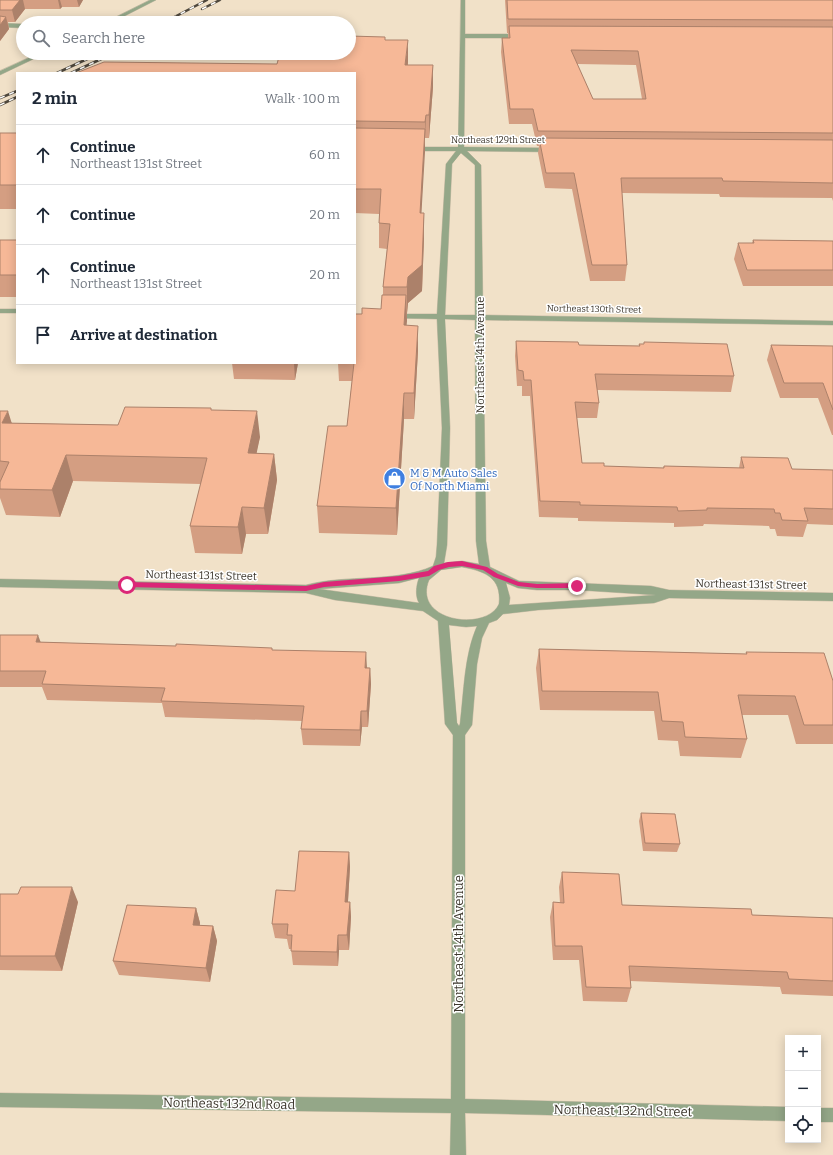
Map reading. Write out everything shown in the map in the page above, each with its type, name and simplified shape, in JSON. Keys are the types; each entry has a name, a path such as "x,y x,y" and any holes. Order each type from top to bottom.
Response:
{"street":[{"path":"121,16 154,0"},
{"path":"433,571 448,564 462,564 485,568 496,576 502,583 505,602 502,610 485,620 460,623 443,620 433,615 425,608 421,600 420,591 422,582 433,571 441,557 442,545 446,450 441,317 448,164 461,149 463,0"},
{"path":"0,25 16,26"},
{"path":"462,36 525,36"},
{"path":"0,73 28,60"},
{"name":"Northeast 129th Street","path":"403,148 555,150"},
{"name":"Northeast 14th Avenue","path":"461,149 478,165 481,541 485,568"},
{"path":"0,311 16,311"},
{"name":"Northeast 130th Street","path":"385,316 833,322"},
{"name":"Northeast 131st Street","path":"306,589 324,584 399,579 433,571"},
{"name":"Northeast 131st Street","path":"496,576 518,584 537,586 577,586 651,590 669,594 833,598"},
{"name":"Northeast 131st Street","path":"0,583 306,589 325,595 401,603 425,608"},
{"name":"Northeast 131st Street","path":"502,610 538,606 654,600 669,594"},
{"name":"Northeast 14th Avenue","path":"443,620 451,724 458,734 458,1155"},
{"name":"Northeast 14th Avenue","path":"458,734 466,725 472,664 477,638 485,620"},
{"name":"Northeast 132nd Road","path":"0,1100 458,1106"},
{"name":"Northeast 132nd Street","path":"458,1106 785,1114"},
{"path":"821,1115 833,1115"}],"building":[{"path":"0,0 20,0 12,10 0,10"},
{"path":"507,0 833,0 833,20 508,19"},
{"path":"0,16 6,17 0,25"},
{"path":"509,26 833,27 833,133 538,131 533,109 510,109 502,38 510,38","holes":["571,50 638,51 646,99 593,99"]},
{"path":"356,36 385,37 385,40 408,40 405,65 433,65 429,115 426,115 425,122 356,121 356,72 79,72 104,62 277,64 278,60 356,60"},
{"path":"356,128 425,129 420,213 424,213 422,265 408,277 407,287 383,287 390,224 379,223 381,189 356,189"},
{"path":"0,133 16,133 16,185 0,185"},
{"path":"539,138 833,140 833,183 723,181 722,178 621,178 627,265 592,265 574,173 546,173"},
{"path":"0,240 16,240 16,275 0,275"},
{"path":"753,240 833,241 833,270 747,270 738,243 754,243"},
{"path":"382,295 406,295 404,325 418,326 414,393 404,393 396,508 317,506 328,426 347,426 354,364 356,364 356,314 362,314 362,308 381,309"},
{"path":"516,341 578,342 579,345 640,346 639,344 644,344 644,342 727,344 734,376 595,374 599,403 575,402 582,463 604,463 604,466 664,468 664,466 744,468 741,457 788,458 792,469 833,470 833,509 804,508 808,521 782,520 780,513 775,513 774,509 707,508 707,510 678,511 677,507 580,505 580,502 540,501 531,380 524,380 523,371 518,370"},
{"path":"771,345 833,346 833,410 823,383 784,383"},
{"path":"125,407 211,408 211,410 257,411 248,453 274,454 264,508 242,507 238,527 190,526 207,458 66,455 52,490 0,489 0,482 9,462 0,461 0,411 8,411 2,423 118,425"},
{"path":"0,635 38,635 36,642 176,646 176,644 272,648 272,650 366,652 365,668 370,668 367,711 361,711 360,730 301,729 304,706 161,701 165,688 42,684 46,671 0,671"},
{"path":"539,649 747,654 746,652 824,653 833,681 833,725 804,725 795,696 738,695 747,739 685,737 683,722 662,721 658,692 542,691"},
{"path":"641,813 675,814 680,844 645,843"},
{"path":"299,851 349,852 345,902 350,902 347,935 338,935 337,952 291,951 292,935 287,935 288,924 272,924 276,890 295,891"},
{"path":"562,872 619,874 622,905 751,909 752,915 833,918 833,981 789,979 787,972 629,966 631,988 586,987 582,946 555,946 553,902 564,903"},
{"path":"21,887 72,887 55,956 0,956 0,894 18,894"},
{"path":"127,905 196,908 193,925 213,926 206,968 113,961"}],"railway":[{"path":"176,16 207,0"},
{"path":"202,9 220,0"},
{"path":"59,72 85,60"},
{"path":"73,72 99,60"},
{"path":"0,98 16,91"},
{"path":"0,105 16,97"}],"place":[{"name":"M & M Auto Sales Of North Miami","path":"394,479"}],"route":[{"path":"127,585 306,589 324,584 399,579 429,573 448,564 462,564 485,568 496,576 518,584 537,586 577,586"}]}
